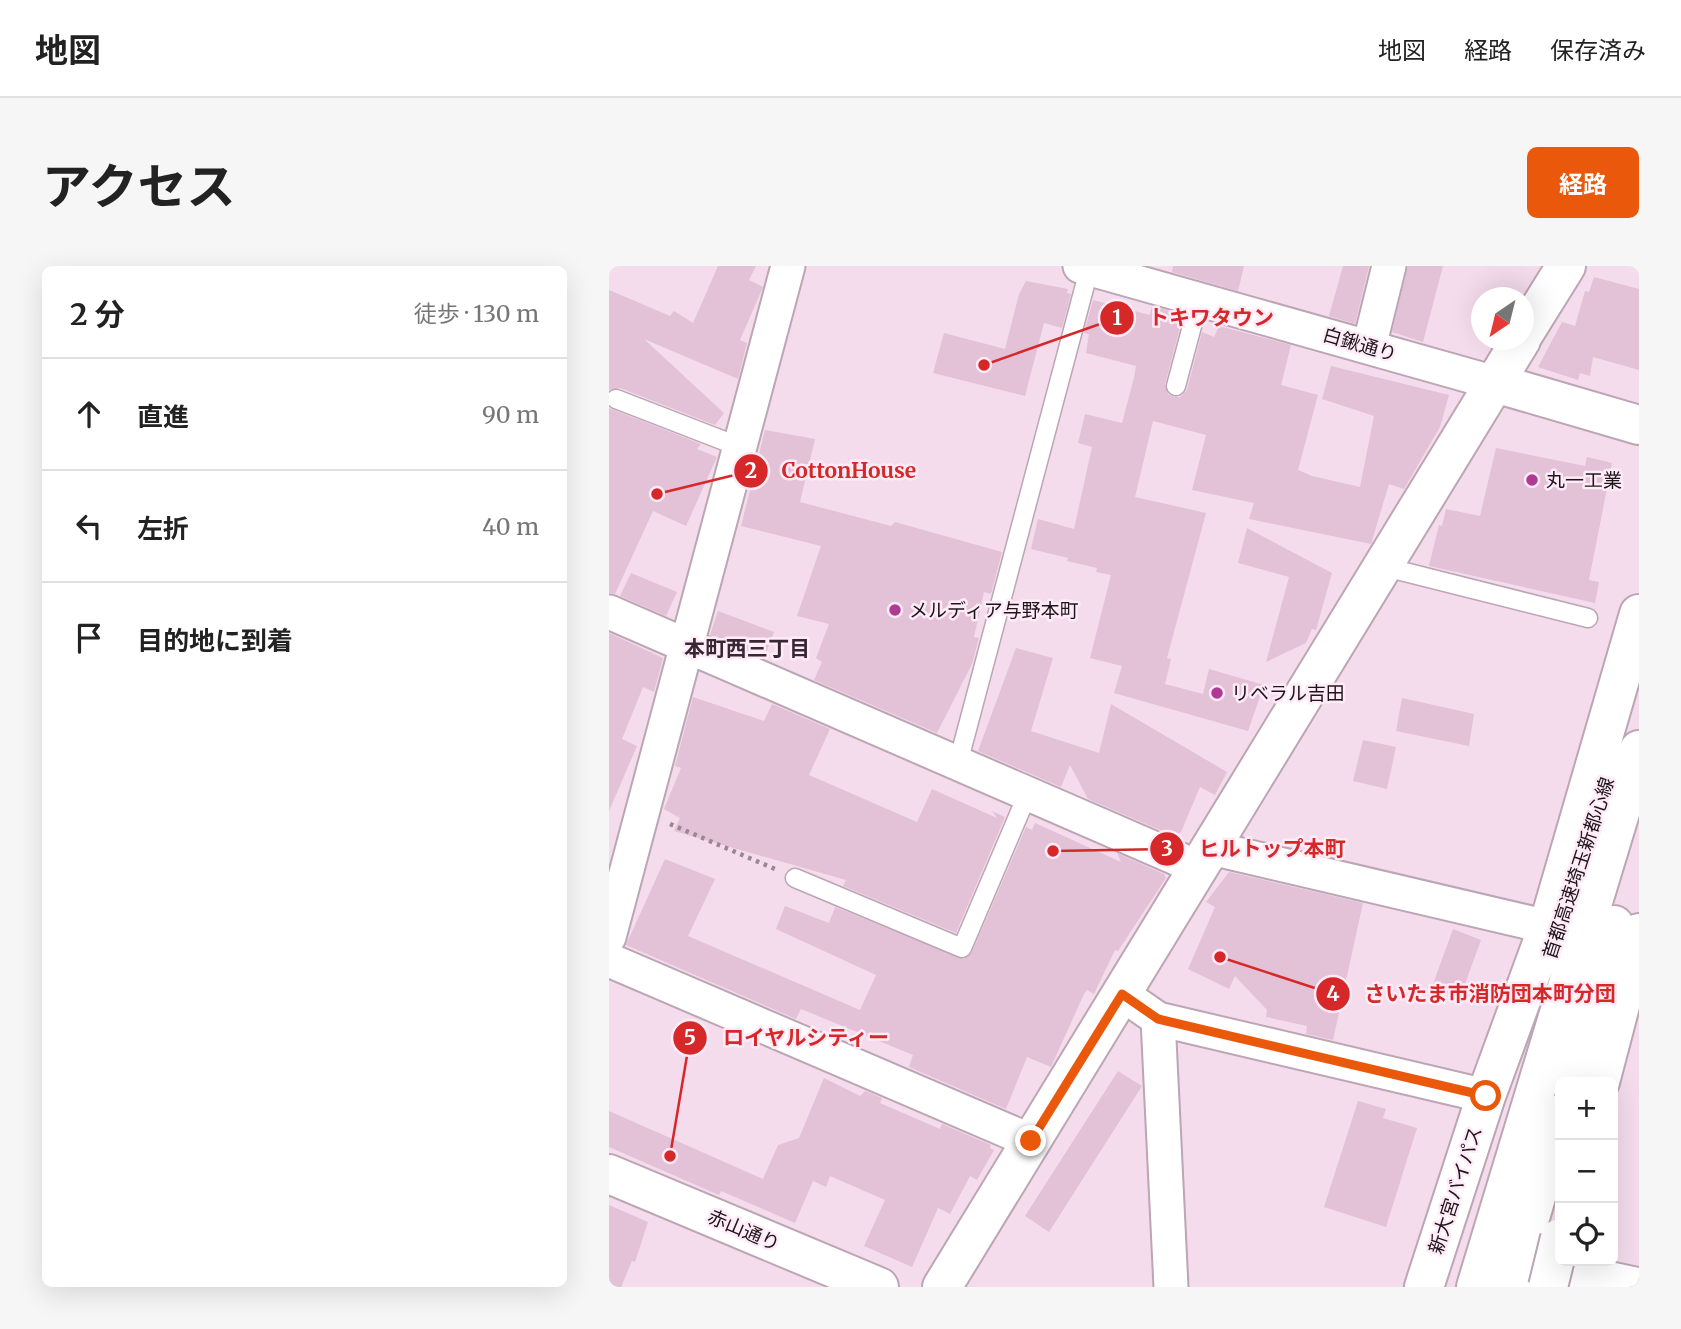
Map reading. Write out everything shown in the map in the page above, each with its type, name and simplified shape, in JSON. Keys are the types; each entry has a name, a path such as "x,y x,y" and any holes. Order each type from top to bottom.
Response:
{"main road":[{"path":"1534,319 1566,266"},
{"path":"942,1287 1385,567 1515,350"},
{"name":"白鍬通り","path":"1495,383 1639,425"},
{"name":"新大宮バイパス","path":"1424,1287 1486,1096 1548,927 1639,614"},
{"name":"首都高速埼玉新都心線","path":"1440,1287 1639,689"},
{"path":"1476,1287 1639,750"},
{"path":"1571,1077 1639,839"},
{"path":"1601,1077 1639,933"},
{"path":"1610,1077 1639,972"},
{"path":"1510,1287 1555,1131"},
{"name":"赤山通り","path":"609,1174 879,1287"}],"street":[{"path":"609,937 788,266"},
{"path":"1369,346 1389,266"},
{"name":"白鍬通り","path":"1085,267 1495,383"},
{"path":"609,611 1028,793 1205,858 1548,927"},
{"path":"609,960 1031,1141"},
{"path":"1122,994 1158,1019 1486,1096"},
{"path":"1158,1019 1171,1287"},
{"path":"1556,1269 1639,1286"}],"lane":[{"path":"958,763 1085,267"},
{"path":"1176,386 1199,300"},
{"path":"616,399 740,447"},
{"path":"1385,567 1588,618"},
{"path":"795,878 962,948 1028,793"}],"path":[{"path":"643,813 795,878"}],"building":[{"path":"718,266 756,266 749,280 763,287 740,340 747,343 738,379 644,339 724,413 715,425 620,388 609,390 609,290 670,316 674,311 693,323"},
{"path":"1173,266 1244,266 1238,291 1172,272"},
{"path":"1343,266 1369,266 1355,324 1329,316"},
{"path":"1408,266 1443,266 1423,342 1392,332"},
{"path":"1594,277 1639,289 1639,370 1593,357 1590,376 1580,373 1578,380 1538,367 1562,322 1575,326 1585,291 1589,292"},
{"path":"1026,281 1068,289 1067,293 1071,294 1062,328 1044,323 1025,396 933,373 944,333 1005,349 1019,294"},
{"path":"1093,300 1150,315 1152,306 1177,313 1175,322 1181,324 1165,384 1168,394 1174,397 1180,397 1187,390 1202,332 1214,337 1219,326 1291,345 1281,385 1318,395 1298,470 1312,476 1360,487 1374,416 1322,399 1331,366 1449,395 1440,427 1404,489 1389,484 1371,544 1249,519 1254,503 1192,490 1206,435 1153,421 1135,497 1206,513 1167,658 1171,659 1165,684 1203,694 1209,669 1264,685 1248,731 1114,693 1122,666 1090,658 1111,575 1096,572 1097,568 1067,561 1068,558 1031,549 1038,519 1074,529 1092,447 1078,443 1085,414 1122,423 1134,378 1136,366 1086,353 1089,334 1084,333"},
{"path":"609,408 701,444 697,449 717,457 686,526 653,511 615,594 609,593"},
{"path":"765,430 815,439 800,502 891,526 895,522 1002,552 991,594 984,592 974,637 979,638 972,664 937,733 814,680 822,662 816,658 829,624 797,616 821,546 741,526"},
{"path":"1496,448 1585,466 1587,457 1612,463 1589,580 1599,582 1595,603 1429,566 1439,525 1442,526 1446,509 1480,516"},
{"path":"1247,528 1332,573 1316,630 1312,629 1306,643 1266,662 1289,577 1238,563"},
{"path":"631,573 677,592 666,616 620,596"},
{"path":"718,611 774,632 764,658 710,635"},
{"path":"609,633 663,658 654,692 643,687 622,739 637,746 609,811"},
{"path":"1016,648 1053,658 1031,731 1099,753 1111,704 1227,772 1215,795 1200,787 1181,832 1174,836 1088,799 1070,765 1061,787 978,751"},
{"path":"693,697 764,721 772,704 830,729 809,775 917,822 932,789 997,818 992,811 1005,817 956,933 843,886 846,880 674,831 680,818 664,809 681,768 675,766"},
{"path":"1402,698 1474,714 1469,746 1396,731"},
{"path":"1363,740 1396,747 1387,789 1353,781"},
{"path":"1035,823 1121,862 1117,853 1164,874 1166,878 1118,951 1115,950 1094,994 1087,990 1084,994 1051,1067 1027,1057 1006,1109 909,1067 913,1055 801,1009 796,1019 626,945 665,859 715,879 688,936 860,1010 876,975 776,929 785,906 829,923 835,907 964,959 972,952 1026,827 1032,830"},
{"path":"1229,872 1363,903 1333,1040 1306,1034 1307,1026 1266,1017 1267,1010 1235,976 1229,989 1188,969 1215,907 1206,902"},
{"path":"1453,929 1481,940 1460,998 1432,987"},
{"path":"1118,1071 1142,1086 1049,1232 1025,1216"},
{"path":"824,1078 860,1096 865,1091 882,1098 880,1103 940,1129 942,1124 991,1145 990,1148 994,1150 977,1180 970,1176 950,1214 938,1208 912,1267 864,1246 885,1200 830,1176 826,1187 813,1181 795,1223 721,1191 719,1195 609,1147 609,1111 763,1179 778,1145 799,1138"},
{"path":"1358,1101 1386,1109 1383,1118 1417,1128 1386,1227 1324,1207"},
{"path":"609,1205 648,1222 635,1262 632,1261 621,1287 609,1287"}],"place":[{"name":"トキワタウン","path":"984,365"},
{"name":"丸一工業","path":"1532,480"},
{"name":"CottonHouse","path":"657,494"},
{"name":"メルディア与野本町","path":"895,610"},
{"name":"リベラル吉田","path":"1217,693"},
{"name":"ヒルトップ本町","path":"1053,851"},
{"name":"さいたま市消防団本町分団","path":"1220,957"},
{"name":"ロイヤルシティー","path":"670,1156"}],"district":[{"name":"本町西三丁目","path":"747,649"}],"route":[{"path":"1031,1141 1122,994 1158,1019 1486,1096"}]}
